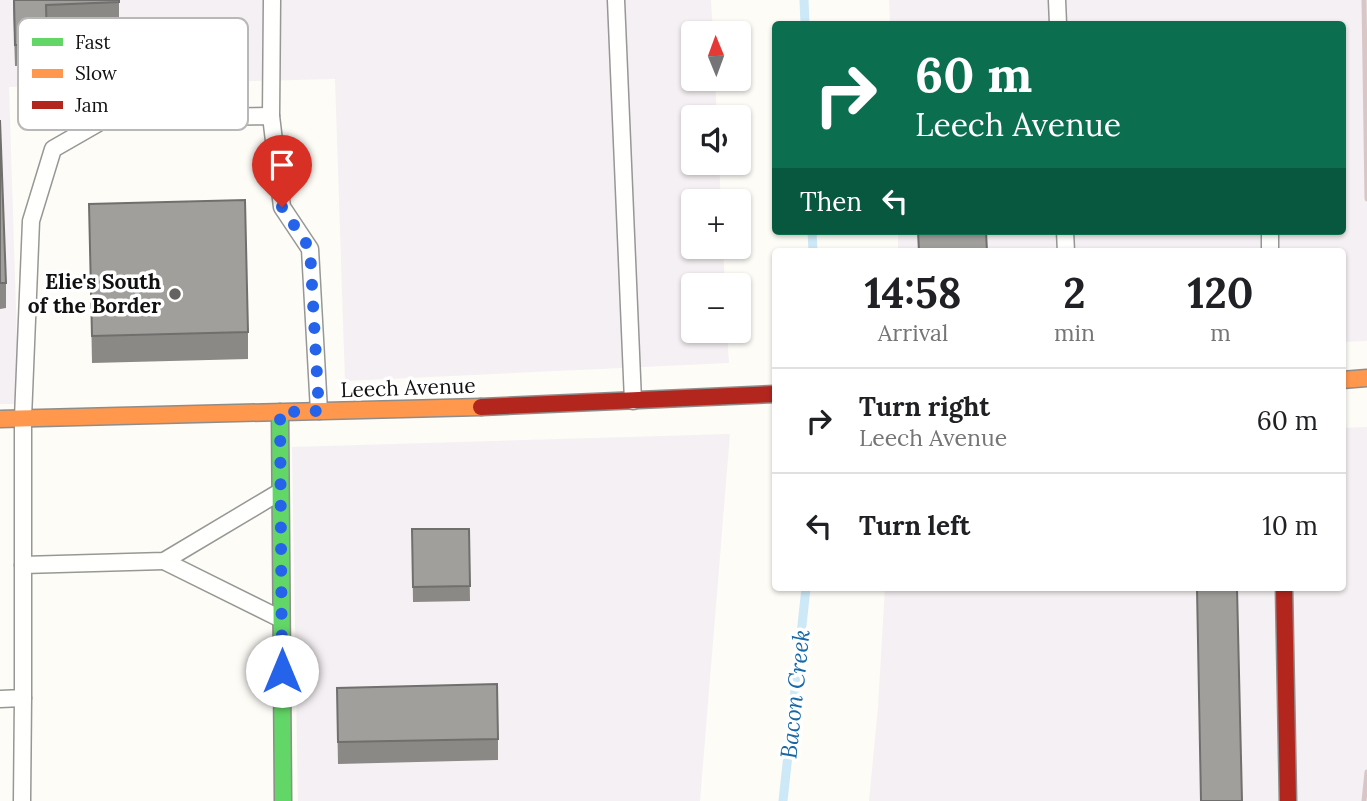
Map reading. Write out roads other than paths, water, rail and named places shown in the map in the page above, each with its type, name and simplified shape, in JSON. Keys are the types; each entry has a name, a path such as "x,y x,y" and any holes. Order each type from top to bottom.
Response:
{"main road":[{"path":"1346,380 1367,378"},
{"name":"Leech Avenue","path":"0,419 633,401 772,394"},
{"path":"280,412 283,801"},
{"path":"1284,591 1288,801"}],"lane":[{"path":"272,0 271,116 282,207 310,249 319,411"},
{"path":"616,0 633,401"},
{"path":"1058,0 1058,21"},
{"path":"248,116 271,116"},
{"path":"22,801 23,418 31,221 53,149 86,130"},
{"path":"164,561 280,492"},
{"path":"23,565 164,561 281,619"},
{"path":"0,699 23,698"}],"waterway":[{"name":"Bacon Creek","path":"804,0 805,21"},
{"name":"Bacon Creek","path":"812,235 813,248"},
{"name":"Bacon Creek","path":"783,801 806,591"}],"railway":[{"path":"1364,0 1367,199"},
{"path":"1364,801 1367,772"}],"place":[{"name":"Elie's South of the Border","path":"175,294"}]}
